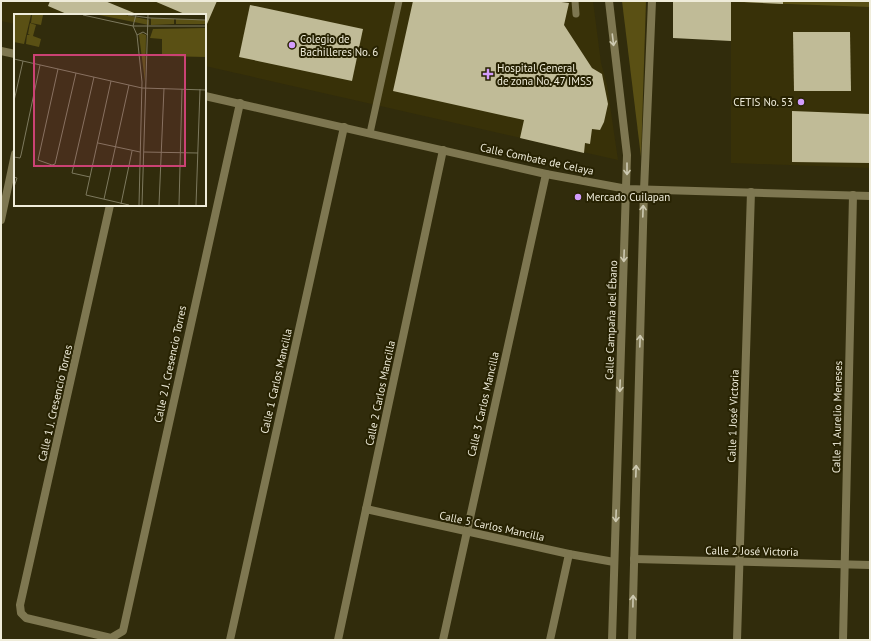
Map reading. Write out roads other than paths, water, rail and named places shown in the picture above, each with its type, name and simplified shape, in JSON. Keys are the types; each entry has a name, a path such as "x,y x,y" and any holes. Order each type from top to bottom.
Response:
{"street":[{"name":"Calle Campaña del Ébano","path":"609,1 627,155 612,640"},
{"path":"632,640 644,190 652,1"},
{"path":"1,51 14,54"},
{"name":"Calle Combate de Celaya","path":"206,96 546,174 627,189 870,196"},
{"name":"Calle 2 J. Cresencio Torres","path":"20,606 21,613 26,618 33,620 112,638 123,631 240,103"},
{"name":"Calle 1 Carlos Mancilla","path":"230,640 344,127"},
{"name":"Calle 2 Carlos Mancilla","path":"338,640 443,150"},
{"path":"1,220 14,159"},
{"name":"Calle 3 Carlos Mancilla","path":"443,640 546,174"},
{"name":"Calle 1 José Victoria","path":"738,640 751,192"},
{"name":"Calle 1 Aurelio Meneses","path":"843,640 853,195"},
{"name":"Calle 1 J. Cresencio Torres","path":"20,606 110,206"},
{"name":"Calle 5 Carlos Mancilla","path":"366,509 466,532 614,562"},
{"path":"550,640 569,554"},
{"name":"Calle 2 José Victoria","path":"634,559 870,565"}],"lane":[{"path":"370,133 399,1"},
{"path":"575,1 576,14"}],"place":[{"name":"Colegio de Bachilleres No. 6","path":"292,45"},
{"name":"Hospital General de zona No. 47 IMSS","path":"488,74"},
{"name":"CETIS No. 53","path":"801,102"},
{"name":"Mercado Cuilapan","path":"578,197"}]}
